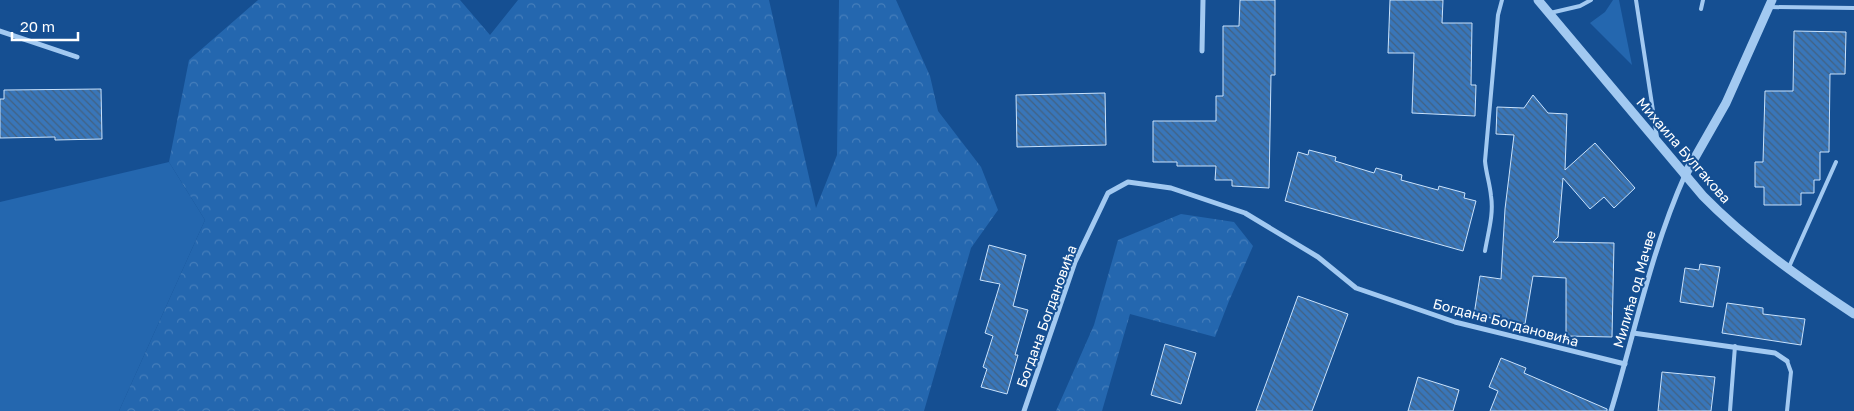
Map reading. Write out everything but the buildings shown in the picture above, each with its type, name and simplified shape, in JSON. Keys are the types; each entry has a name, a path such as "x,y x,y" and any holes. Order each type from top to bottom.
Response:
{"street":[{"path":"1202,51 1203,0"},
{"name":"Михаила Булгакова","path":"1538,0 1657,139 1685,175 1724,217 1789,268 1854,314"},
{"path":"1685,175 1726,102 1770,3"},
{"path":"0,31 77,58"},
{"name":"Милића од Мачве","path":"1611,411 1663,229 1685,175"},
{"name":"Богдана Богдановића","path":"1024,411 1074,262 1108,193 1128,182 1171,188 1245,213 1318,257 1356,288 1455,322 1625,364"},
{"path":"1633,334 1735,346 1775,353 1787,360"}],"lane":[{"path":"1485,251 1492,211 1485,161 1498,14 1502,0"},
{"path":"1550,13 1580,6 1591,0"},
{"path":"1636,0 1657,139"},
{"path":"1701,9 1703,0"},
{"path":"1770,3 1854,8"},
{"path":"1789,268 1836,162"},
{"path":"1730,411 1735,346"},
{"path":"1787,360 1790,372 1787,411"}],"green space":[{"path":"258,0 460,0 490,35 518,0 769,0 816,208 837,155 839,0 896,0 930,76 938,111 981,167 998,210 971,248 924,411 119,411 205,220 169,162 189,60"},
{"path":"1613,0 1619,0 1632,65 1590,23 1605,12"},
{"path":"169,162 205,220 119,411 0,411 0,202"},
{"path":"1181,214 1234,222 1253,246 1215,337 1130,314 1102,411 1056,411 1094,325 1118,240"}]}
